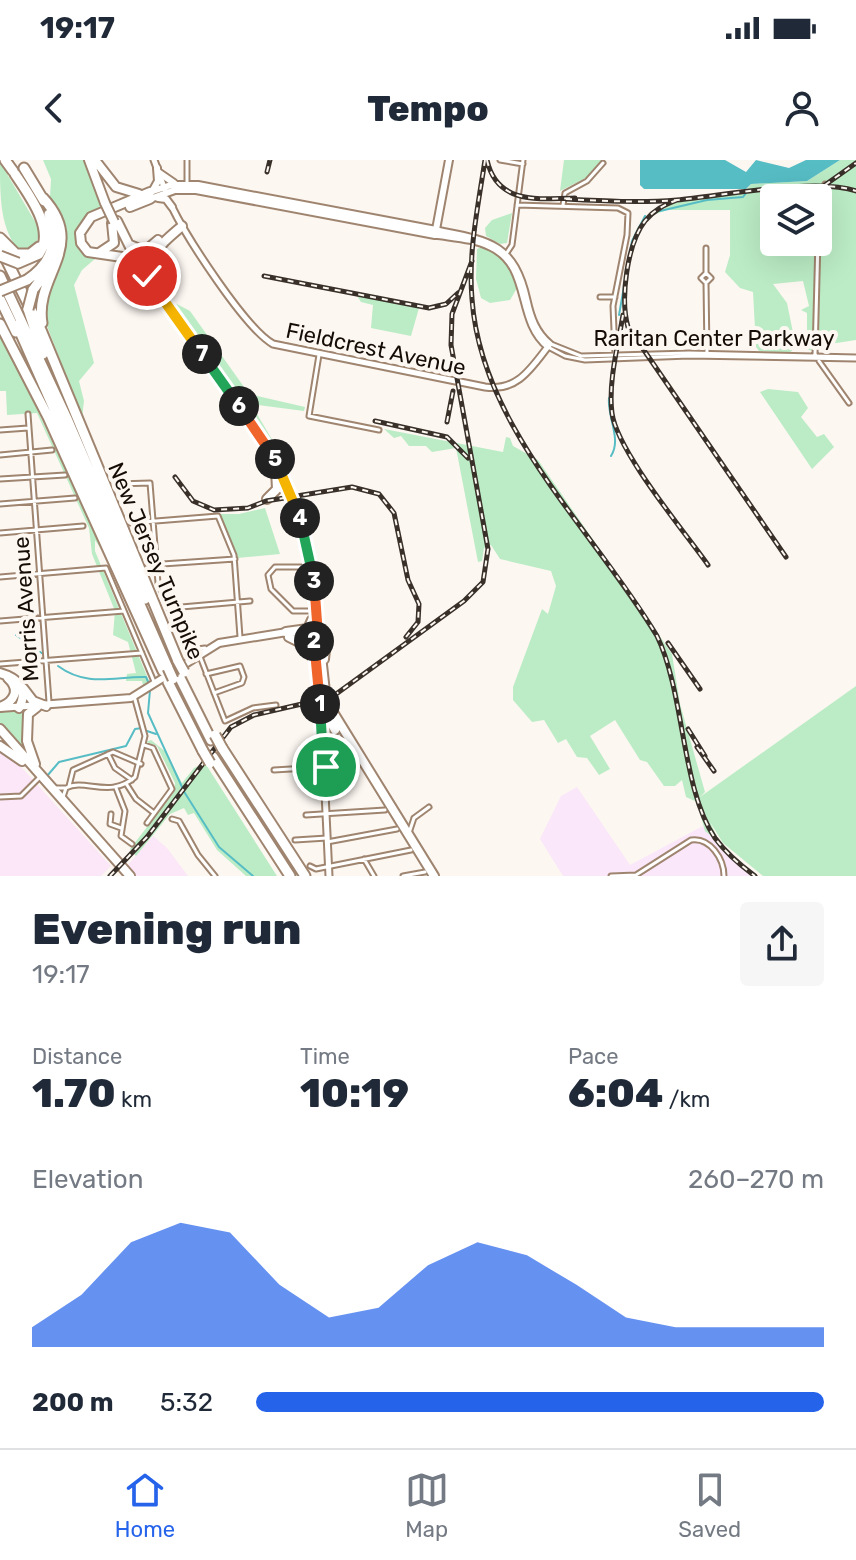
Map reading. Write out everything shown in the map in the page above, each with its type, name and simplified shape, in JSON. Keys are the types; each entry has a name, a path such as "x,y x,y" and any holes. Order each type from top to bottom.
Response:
{"highway":[{"path":"5,160 48,212 56,229 56,252 33,290 28,309 68,421"},
{"path":"22,164 49,225 51,243 44,260 26,279"},
{"path":"0,256 18,263 32,260 42,250 43,228 38,201"},
{"path":"38,201 56,218 61,241 59,260 42,302 48,345"},
{"path":"0,289 26,279 43,267 53,249 53,230 48,212"},
{"path":"0,238 11,251 26,255 41,244 43,228"},
{"name":"New Jersey Turnpike","path":"0,247 48,345 171,666"},
{"name":"New Jersey Turnpike","path":"0,276 68,421 171,666"},
{"name":"New Jersey Turnpike","path":"0,289 176,677 209,743 290,876"},
{"path":"0,299 33,361"},
{"name":"New Jersey Turnpike","path":"0,324 171,666"},
{"name":"New Jersey Turnpike","path":"209,743 282,876"},
{"name":"New Jersey Turnpike","path":"216,755 307,871"},
{"name":"New Jersey Turnpike","path":"216,755 297,876"}],"main road":[{"path":"93,160 106,178 121,191 163,198 172,207"},
{"path":"93,160 114,222 148,284"},
{"path":"156,167 166,181 183,187 435,232 449,160"},
{"path":"114,222 115,236 111,247 100,253 88,248 83,236 89,223 150,195 158,182 156,167"},
{"path":"172,207 172,196 183,187"},
{"path":"183,187 165,190 89,218 80,234 88,252 127,260 148,284 259,441 276,470 296,518 309,567"},
{"path":"114,222 130,244 142,251 182,226"},
{"path":"114,222 136,260 277,462 298,513 309,567 313,617 319,636 322,678 328,705 385,810 429,875"},
{"path":"168,306 156,282 155,259 163,239 182,226"},
{"path":"267,499 277,489 276,470"},
{"path":"287,635 308,629 313,617"},
{"path":"0,708 44,707 134,696 209,648 260,635 319,636"},
{"path":"287,635 307,646 315,662"},
{"path":"319,636 315,662 320,703 396,817 429,875"},
{"path":"0,674 15,678 33,701 44,707"},
{"path":"0,674 10,679 15,690 12,701 0,708"},
{"path":"19,708 23,697 21,685"},
{"path":"39,775 26,732 28,714 44,707"},
{"path":"0,729 123,876"},
{"path":"0,736 22,761"},
{"path":"0,746 39,775 130,876"}],"street":[{"path":"183,187 187,160"},
{"path":"500,160 523,162 512,243 514,263 533,323 549,346"},
{"path":"563,205 564,194 585,183 603,163"},
{"name":"Fieldcrest Avenue","path":"156,167 182,226 258,333 280,347 497,388 521,380 549,346"},
{"path":"517,205 620,208 628,215 615,297 615,357"},
{"path":"439,211 442,226 453,233"},
{"path":"435,232 453,233 498,247 508,247 513,232"},
{"path":"435,232 483,244 505,255 517,276 531,327 549,346"},
{"path":"505,255 512,243"},
{"path":"498,247 514,263"},
{"path":"706,248 706,273 701,278 706,283 707,353"},
{"path":"818,256 816,358 849,403"},
{"path":"600,297 615,297"},
{"name":"Raritan Center Parkway","path":"549,346 575,355 615,357 856,358"},
{"name":"Raritan Center Parkway","path":"615,357 707,353 816,358"},
{"path":"319,355 309,416 379,430"},
{"name":"Morris Avenue","path":"28,414 47,660 44,707"},
{"path":"0,430 29,428"},
{"path":"0,455 52,450"},
{"path":"0,479 65,475"},
{"path":"118,484 150,483 158,583 191,660"},
{"path":"0,504 75,498"},
{"path":"131,523 218,516 235,559 240,638"},
{"path":"0,533 83,526"},
{"path":"148,565 235,559"},
{"path":"309,567 275,567 270,571 269,585 293,611 313,617"},
{"path":"0,577 106,568 155,684"},
{"path":"169,608 250,601"},
{"path":"0,621 124,611"},
{"path":"187,650 209,648"},
{"path":"0,664 142,653"},
{"path":"199,654 225,721 253,708 276,705"},
{"path":"206,674 236,665 240,666 244,677 242,683 213,694"},
{"path":"52,788 116,788 132,780 141,764 145,732 134,696"},
{"path":"320,703 329,876"},
{"path":"144,745 153,748 172,789 147,823"},
{"path":"63,801 73,770 115,752 141,764"},
{"path":"108,754 115,768 132,780"},
{"path":"274,770 358,761"},
{"path":"0,797 21,796 39,775"},
{"path":"127,784 136,799 154,813"},
{"path":"116,788 125,811 121,836 132,844"},
{"path":"408,836 414,818 429,807"},
{"path":"306,815 385,810"},
{"path":"111,814 110,824 121,828"},
{"path":"396,817 414,818"},
{"path":"172,819 179,821 202,862 215,876"},
{"path":"295,840 327,840 397,829"},
{"path":"611,876 636,875 691,840 700,839 710,843 724,867 724,876"},
{"path":"307,871 411,850"},
{"path":"364,859 374,876"},
{"path":"403,876 429,875"}],"shaded area":[{"path":"5,749 111,866 101,876 0,876 0,752"},
{"path":"577,787 630,865 703,826 720,849 751,876 563,876 540,839 561,796"},
{"path":"153,836 167,848 188,876 134,876 126,867"}],"green space":[{"path":"43,160 85,160 104,209 87,218 78,231 87,254 96,258 82,270 74,285 94,363 79,381 84,401 82,418 44,318 48,290 64,250 57,213 50,197 51,179"},
{"path":"564,160 602,160 588,177 560,191"},
{"path":"840,160 856,160 856,340 830,344 817,339 816,352 806,349 807,341 812,339 807,335 807,313 801,310 809,306 803,281 773,284 787,303 796,347 789,353 759,351 756,347 753,292 740,288 725,272 730,255 730,210 667,210 650,216 676,202 745,192 751,184 807,181"},
{"path":"0,162 40,230 35,248 21,253 5,224"},
{"path":"512,213 507,243 500,244 486,236 485,228 492,220"},
{"path":"482,247 500,258 512,274 517,288 510,300 490,303 481,298 476,279 477,249"},
{"path":"357,296 419,308 411,336 371,328 373,305 361,302"},
{"path":"175,303 190,311 249,394 305,407 304,411 251,404 283,458 174,308"},
{"path":"0,330 105,555 95,540 95,551 149,681 143,685 142,681 126,681 127,674 136,673 128,642 113,635 115,611 92,554 89,528 37,413 7,415 6,391 0,391"},
{"path":"768,389 798,392 808,408 801,417 817,437 824,434 834,447 812,469 760,392"},
{"path":"384,429 503,452 506,437 510,438 513,446 538,460 672,654 680,704 705,792 700,797 856,686 856,876 763,876 723,843 710,822 720,843 705,831 697,802 686,797 682,780 675,786 664,786 647,762 640,760 615,720 590,736 610,769 599,775 587,758 577,757 566,739 558,743 544,720 532,722 513,700 513,687 542,609 548,614 556,586 551,571 500,559 491,545 484,548 482,561 478,562 456,448 432,452 426,446 409,446 401,436 394,438"},
{"path":"265,508 280,554 237,558 220,514 239,514"},
{"path":"29,710 31,760 0,724 0,711"},
{"path":"151,740 166,752 182,783 194,768 205,763 277,876 246,876 217,850 194,813 188,815 184,808 170,814 136,856 130,849 174,792 175,783 157,746 146,742"}],"water":[{"path":"640,160 725,160 746,172 756,160 789,168 806,160 840,160 807,181 751,184 746,189 644,189 640,185"}],"waterway":[{"path":"660,211 707,200 743,197 747,192"},
{"path":"619,315 632,241 645,216"},
{"path":"609,398 615,435 611,456"},
{"path":"16,635 43,654"},
{"path":"58,666 80,677 146,677 149,684"},
{"path":"150,690 148,713 182,787"},
{"path":"47,776 59,762 126,746 135,729 142,728"},
{"path":"147,731 156,734"},
{"path":"183,790 219,847 253,876"}],"railway":[{"path":"267,172 270,160"},
{"path":"485,160 474,230 471,282 480,346 496,391 544,476 657,636 673,685 689,767 704,817 724,849 755,876"},
{"path":"487,160 492,175 510,192 534,198 575,198"},
{"path":"826,184 856,163"},
{"path":"566,199 663,201 817,186 856,191"},
{"path":"677,200 648,217 634,243 625,287 628,327 786,557"},
{"path":"110,876 147,837 231,727 254,715 332,697 464,601 483,582 488,549 451,345 452,314 472,261"},
{"path":"264,276 429,308 446,304 458,293"},
{"path":"623,315 611,389 612,413 617,429 638,469 708,565"},
{"path":"447,422 453,391"},
{"path":"375,421 447,437 468,458"},
{"path":"175,477 193,501 214,510 248,508 266,501 352,487 379,494 394,513 408,580 419,604 418,622 406,637"},
{"path":"668,643 700,689"},
{"path":"688,729 705,756"},
{"path":"697,747 714,771"}],"route":[{"path":"147,276 267,446 296,507 314,581 318,635 314,635 315,662 326,767"}]}
